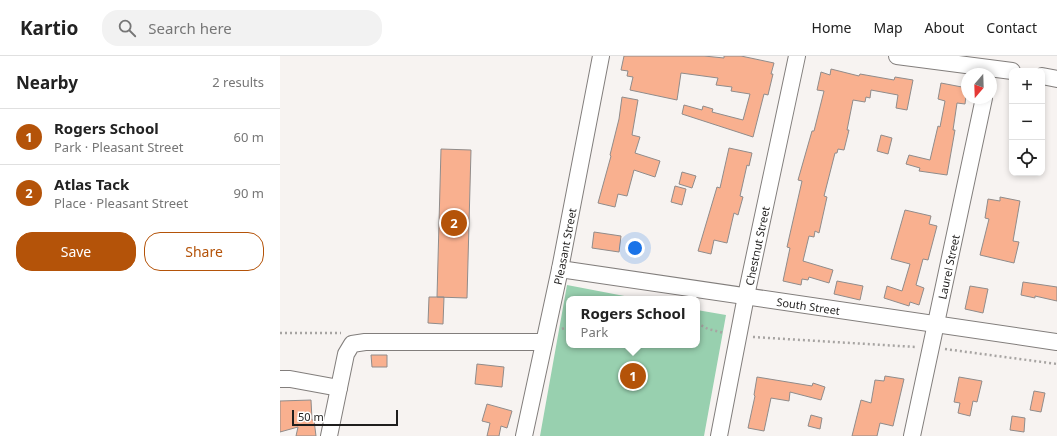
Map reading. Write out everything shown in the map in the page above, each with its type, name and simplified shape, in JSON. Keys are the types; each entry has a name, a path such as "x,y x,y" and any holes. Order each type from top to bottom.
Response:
{"street":[{"name":"Pleasant Street","path":"524,436 560,269 601,56"},
{"name":"Chestnut Street","path":"719,436 746,296 797,56"},
{"path":"897,56 991,66 1009,70"},
{"path":"1045,77 1057,79"},
{"name":"Laurel Street","path":"912,436 932,348 983,104"},
{"name":"South Street","path":"560,269 1057,342"},
{"path":"329,436 345,358 350,346 365,342 544,342"},
{"path":"280,379 290,378 339,388"}],"path":[{"path":"700,325 708,329 739,336 963,350 1057,364"}],"green space":[{"path":"567,285 624,296 566,296 566,348 700,348 700,311 726,315 704,436 540,436"}],"building":[{"path":"624,56 704,56 724,58 724,56 741,56 774,63 768,95 764,94 753,137 682,114 684,105 702,110 703,106 713,109 712,112 743,120 750,94 731,91 732,87 716,85 718,78 681,73 677,100 630,90 633,77 627,76 628,71 621,70"},
{"path":"831,69 859,76 860,74 894,80 895,77 913,80 907,110 896,108 898,95 871,90 870,98 866,97 865,102 853,100 847,130 849,130 844,150 838,149 837,153 835,153 824,196 827,197 819,233 815,231 814,237 809,236 803,261 833,270 829,283 809,277 808,280 802,279 801,285 783,281 790,248 787,247 802,181 798,180 812,131 814,131 824,91 817,90 821,72 830,75"},
{"path":"941,83 961,87 961,104 957,103 953,130 955,130 947,175 919,171 920,168 906,164 909,155 930,160 938,126 940,127 945,101 938,99"},
{"path":"622,97 638,100 632,135 640,137 635,153 660,161 655,177 634,170 627,196 618,194 615,207 598,203 611,156"},
{"path":"881,135 892,138 888,154 877,151"},
{"path":"729,148 752,153 749,166 747,165 740,196 743,197 738,215 734,213 727,243 714,240 711,254 698,251 717,187 720,188"},
{"path":"441,149 471,150 467,298 437,297"},
{"path":"682,172 696,176 692,188 679,184"},
{"path":"675,186 686,189 682,205 671,202"},
{"path":"1000,197 1020,201 1013,241 1019,242 1014,263 980,255 989,219 985,218 988,199 1000,201"},
{"path":"905,210 931,216 929,224 937,226 928,260 923,259 916,285 924,288 919,305 910,302 909,306 884,298 887,286 902,291 910,264 891,259"},
{"path":"594,232 621,236 619,252 592,248"},
{"path":"837,281 863,286 860,300 834,294"},
{"path":"1023,282 1057,287 1057,301 1035,296 1035,298 1021,295"},
{"path":"970,286 988,289 983,313 965,309"},
{"path":"429,297 444,297 443,324 428,323"},
{"path":"371,355 387,355 387,367 372,367"},
{"path":"477,364 504,367 502,387 475,384"},
{"path":"885,376 904,379 893,426 880,423 877,436 852,436 861,400 871,403 875,380 884,381"},
{"path":"757,377 812,386 813,383 825,387 821,400 790,392 789,401 771,398 764,431 748,428 755,396"},
{"path":"959,377 982,381 977,402 973,401 970,416 958,413 960,403 954,402"},
{"path":"1034,391 1045,393 1041,412 1030,410"},
{"path":"311,400 312,420 314,420 316,436 296,436 298,427 280,432 280,401"},
{"path":"487,404 512,411 507,428 501,426 499,436 487,436 490,423 482,421"},
{"path":"811,415 822,418 820,429 808,426"},
{"path":"1012,416 1025,418 1024,432 1010,430"}],"place":[{"name":"Atlas Tack","path":"454,223"},
{"name":"Rogers School","path":"633,376"}]}
